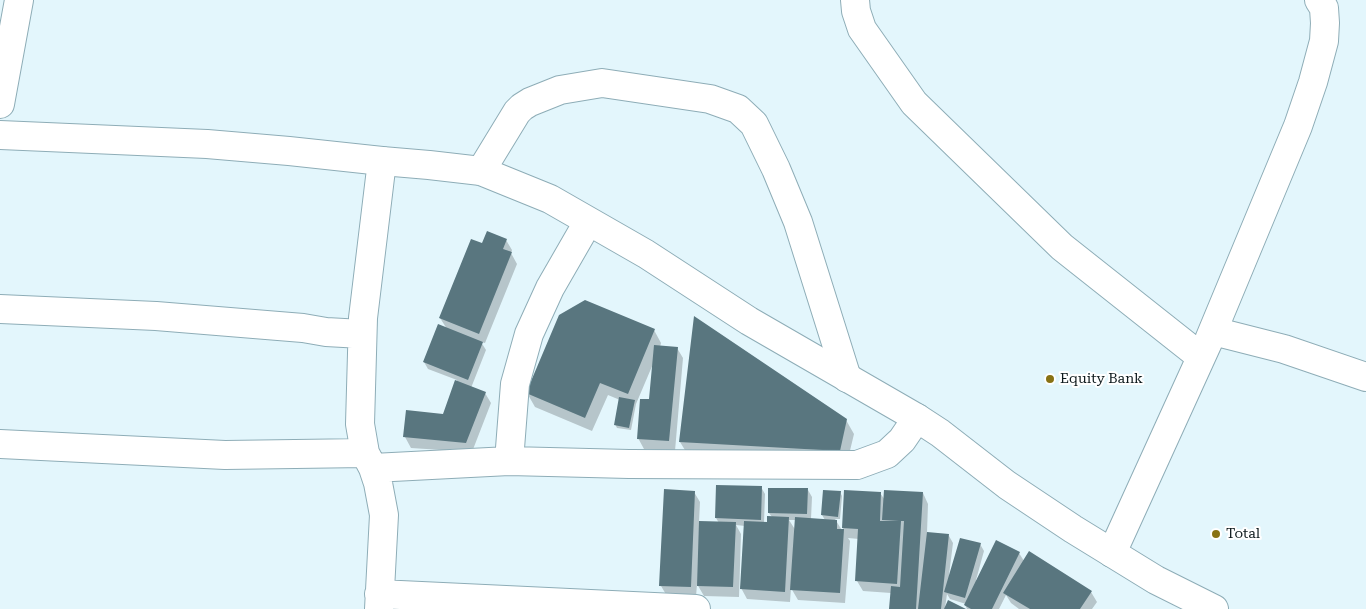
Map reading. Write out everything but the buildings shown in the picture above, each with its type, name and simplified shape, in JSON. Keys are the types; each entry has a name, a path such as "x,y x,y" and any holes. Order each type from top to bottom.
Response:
{"street":[{"path":"0,104 19,0"},
{"path":"856,0 856,12 862,29 914,103 1062,247 1201,357"},
{"path":"1112,553 1213,332 1298,126 1324,42 1324,8 1319,0"},
{"path":"481,171 517,112 530,102 560,90 602,83 710,99 738,109 754,124 776,169 798,222 846,378"},
{"path":"0,135 207,144 481,171 550,199 646,254 750,321 917,418 940,433 1007,485 1073,529 1156,580 1214,609"},
{"path":"382,161 363,318 360,424 369,461 378,483 384,515 379,601 696,609"},
{"path":"509,461 515,384 529,334 550,288 588,222"},
{"path":"0,309 156,316 362,334"},
{"path":"1213,332 1284,349 1366,377"},
{"path":"0,444 369,461 857,465 887,454 902,440 917,418"}],"place":[{"name":"Equity Bank","path":"1050,379"},
{"name":"Total","path":"1216,534"}]}
